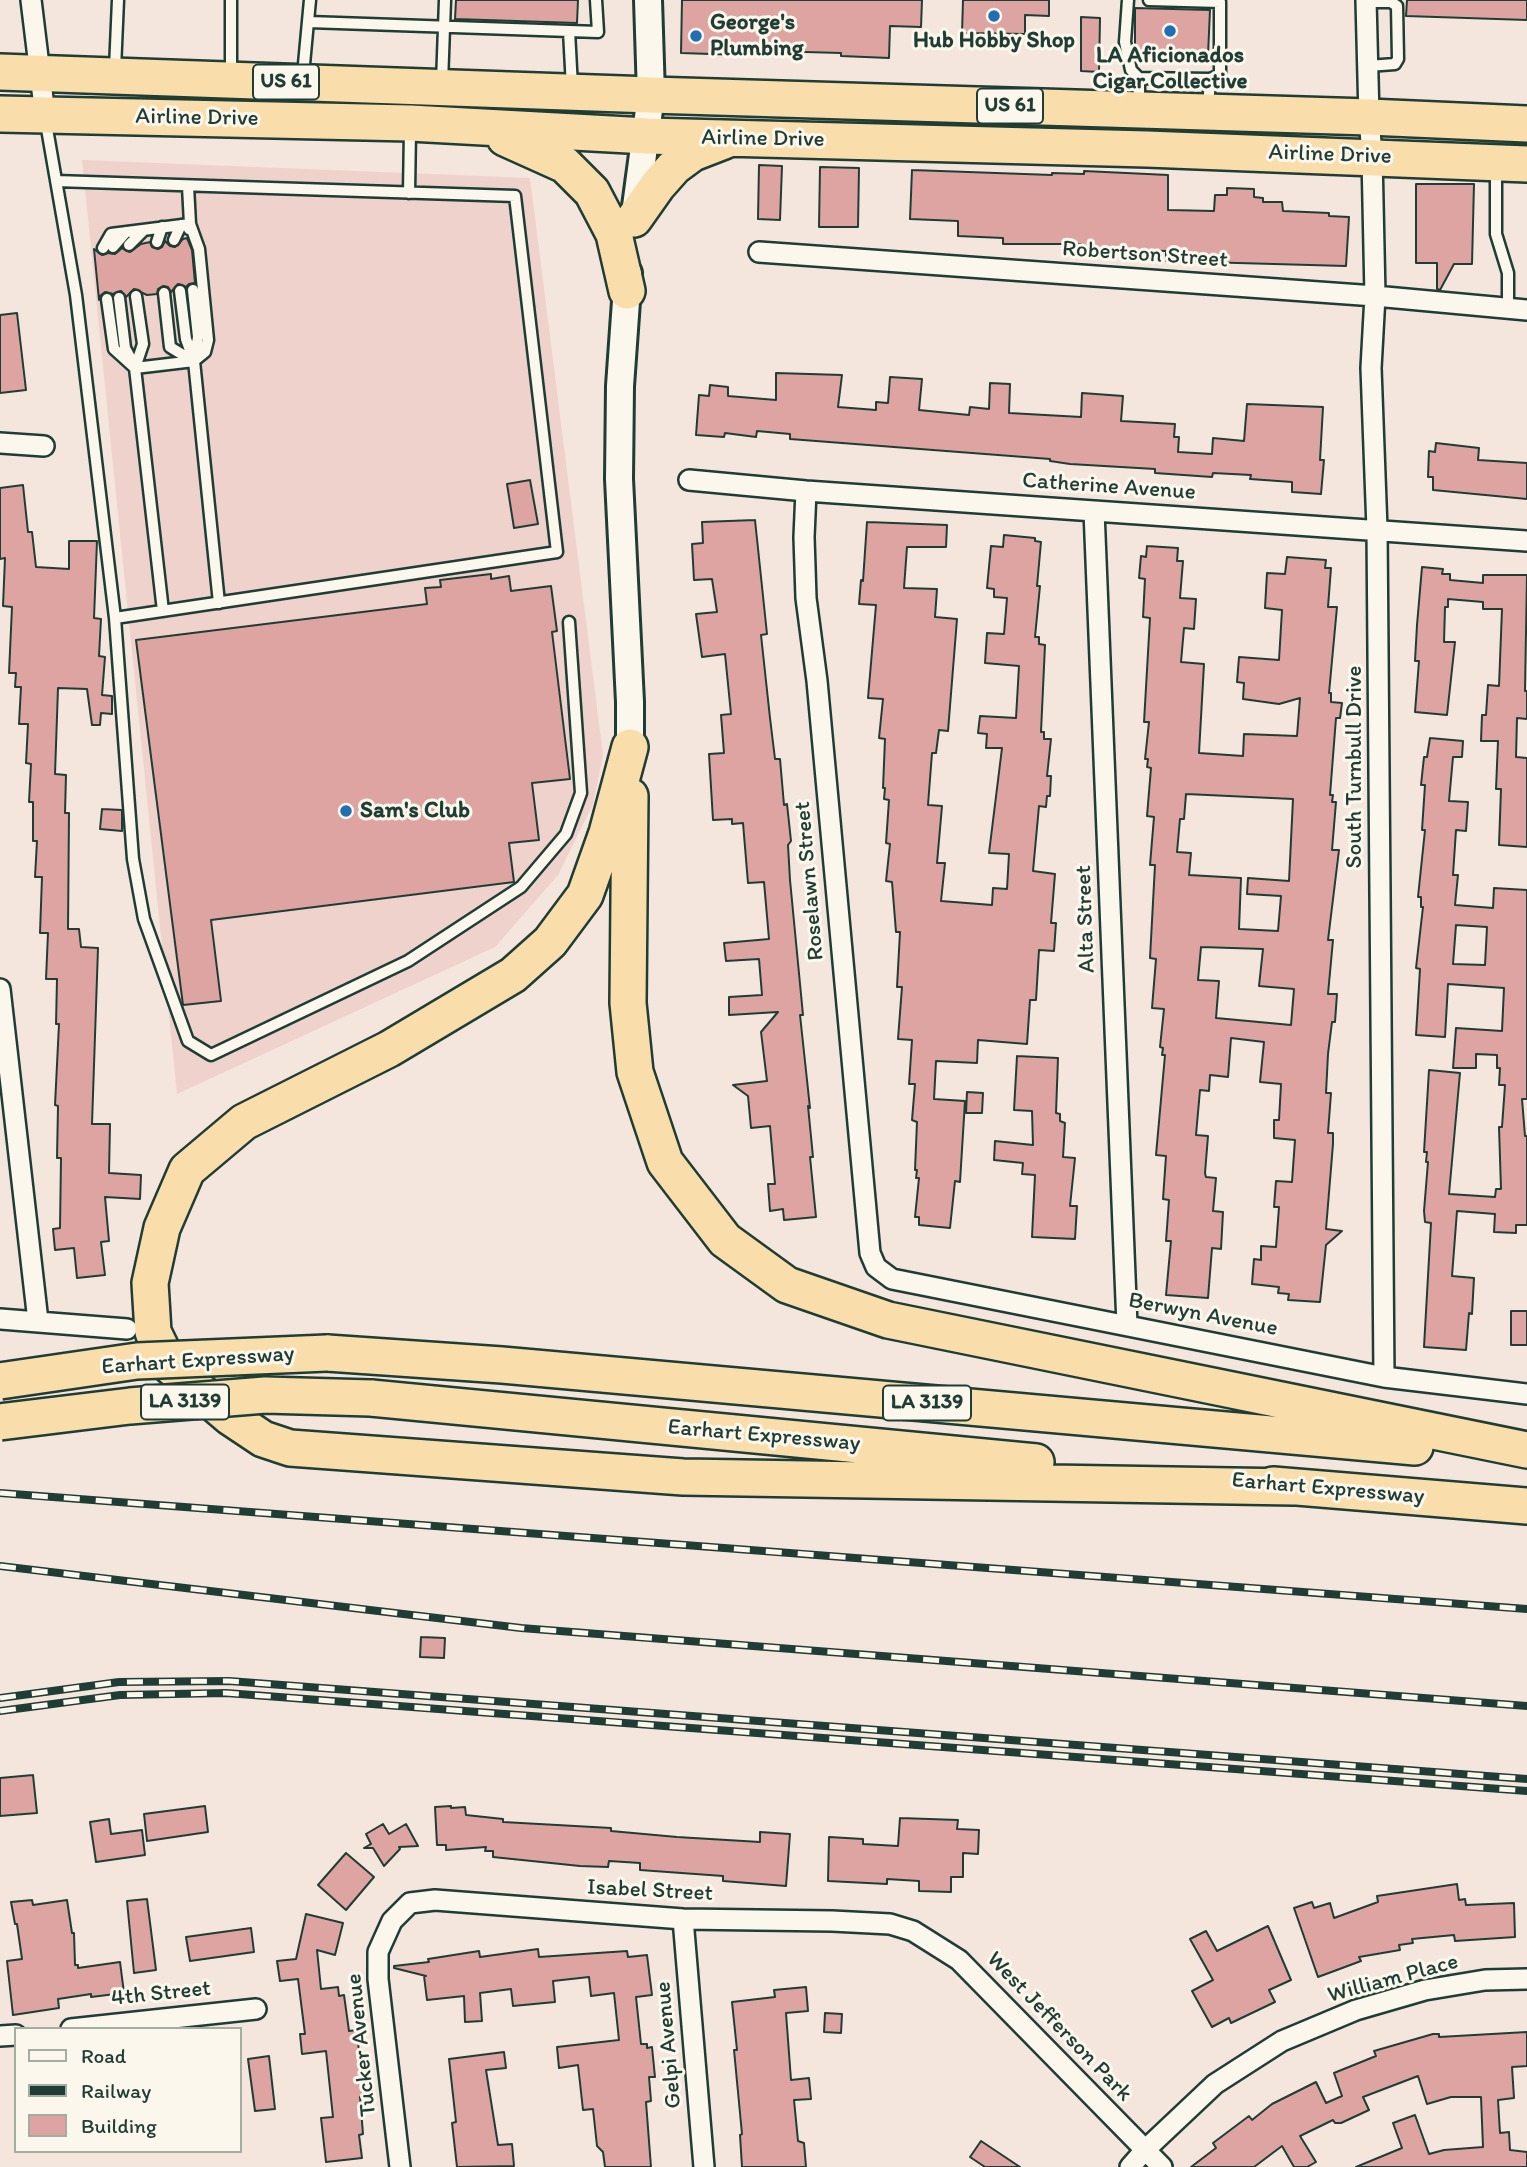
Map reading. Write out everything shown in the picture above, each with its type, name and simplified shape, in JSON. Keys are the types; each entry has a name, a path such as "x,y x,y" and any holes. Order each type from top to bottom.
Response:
{"highway":[{"name":"Airline Drive","path":"0,72 651,95 1209,96 1369,117 1527,124"},
{"name":"Airline Drive","path":"0,114 410,123 647,136 1372,156 1512,163"},
{"path":"475,128 526,146 565,165 584,184 598,202 614,234 626,291"},
{"path":"634,219 657,185 674,167 693,153 731,138"},
{"path":"630,747 628,1003 635,1072 665,1161 725,1240 787,1285 888,1320 1527,1450"},
{"path":"630,747 607,833 585,895 550,942 513,975 389,1049 244,1122 187,1170 162,1228 150,1283 153,1332 169,1365 230,1417 263,1439 290,1448 683,1477 1294,1487"},
{"name":"Earhart Expressway","path":"0,1381 137,1361 327,1353 502,1365 1527,1457"},
{"name":"Earhart Expressway","path":"0,1422 130,1406 265,1395 371,1398 1294,1487 1527,1506"}],"street":[{"path":"31,0 45,115"},
{"path":"630,747 619,479 620,386 626,291 651,95 648,0"},
{"name":"South Turnbull Drive","path":"1366,1 1375,296 1371,369 1377,529 1384,1377"},
{"name":"Robertson Street","path":"759,252 1375,296 1517,309"},
{"path":"0,443 44,446"},
{"name":"Catherine Avenue","path":"689,480 806,491 1527,541"},
{"name":"Roselawn Street","path":"806,491 806,598 817,681 870,1253 876,1265"},
{"name":"Alta Street","path":"1094,511 1127,1325"},
{"path":"0,989 37,1321"},
{"name":"Berwyn Avenue","path":"876,1265 892,1279 1384,1377 1527,1394"},
{"path":"0,1318 127,1329"},
{"name":"Isabel Street","path":"392,1921 410,1903 435,1900 683,1919 890,1924 913,1931"},
{"name":"Gelpi Avenue","path":"683,1919 704,2167"},
{"name":"Tucker Avenue","path":"392,1921 378,1952 378,1979 400,2167"},
{"name":"West Jefferson Park","path":"913,1931 959,1960 1162,2167"},
{"name":"William Place","path":"1130,2167 1216,2084 1282,2041 1356,2010 1425,1990 1485,1980 1527,1979"},
{"name":"4th Street","path":"90,2027 256,2009"}],"lane":[{"path":"115,76 118,0"},
{"path":"231,0 231,80"},
{"path":"302,83 310,0"},
{"path":"442,88 445,0"},
{"path":"309,22 445,27 477,24 553,26 569,31 598,32 596,0"},
{"path":"1128,0 1125,42 1139,94"},
{"path":"1149,0 1220,2 1220,75 1209,96"},
{"path":"1366,1 1391,2 1397,6 1398,59 1395,64 1368,65"},
{"path":"569,31 572,92"},
{"path":"45,115 76,295 115,618 133,859 144,919 188,1041 211,1055 408,961 521,887 566,834 581,793 569,622"},
{"path":"409,193 410,123"},
{"path":"1512,163 1496,234 1517,309"},
{"path":"56,181 515,196 557,552 115,618"},
{"path":"188,186 185,225 188,238"},
{"path":"108,247 111,234 185,225"},
{"path":"174,240 185,225"},
{"path":"135,368 194,361 205,352 208,340 199,250 185,225"},
{"path":"157,242 163,227"},
{"path":"129,245 144,230"},
{"path":"193,290 198,337 194,361"},
{"path":"180,291 186,340 194,361 219,603"},
{"path":"164,293 170,347 194,361"},
{"path":"135,368 143,344 136,296"},
{"path":"113,299 125,348 135,368 163,611"}],"shaded area":[{"path":"82,160 530,178 603,755 593,804 558,875 495,947 177,1094"}],"building":[{"path":"456,0 578,0 577,23 455,19"},
{"path":"682,0 922,0 921,27 890,26 889,58 841,56 841,53 770,51 770,56 681,53"},
{"name":"Hub Hobby Shop","path":"963,0 1049,0 1049,16 1025,15 1025,34 962,33"},
{"path":"1407,0 1527,0 1527,20 1406,16"},
{"path":"1135,8 1210,10 1208,55 1135,53"},
{"path":"1081,17 1100,18 1099,72 1081,71"},
{"path":"759,165 782,166 780,220 758,219"},
{"path":"820,167 859,168 858,227 819,227"},
{"path":"912,170 1052,175 1084,174 1084,171 1168,175 1168,210 1214,211 1215,195 1227,195 1227,188 1254,189 1254,197 1263,198 1263,202 1282,202 1283,211 1329,213 1329,216 1349,217 1346,266 1166,261 1166,251 1081,249 1081,244 1003,244 1003,238 958,236 958,221 910,219"},
{"path":"1416,184 1474,184 1472,264 1454,264 1440,290 1437,289 1437,263 1416,263"},
{"path":"187,238 192,250 195,283 186,287 178,284 171,292 168,287 163,286 158,289 157,294 147,295 134,289 126,297 121,291 113,294 105,292 99,300 94,249 102,255 115,254 122,248 130,252 141,244 150,242 152,247 158,249 165,241 175,247"},
{"path":"17,313 26,390 0,393 0,315"},
{"path":"776,373 842,375 838,407 876,410 876,402 888,403 890,377 922,379 919,410 969,415 970,407 989,409 990,383 1010,384 1009,413 1081,417 1082,393 1123,396 1121,421 1175,424 1174,437 1179,437 1178,452 1212,454 1213,438 1244,441 1247,404 1323,407 1320,460 1324,460 1321,494 1292,492 1292,482 1250,479 1251,475 1213,473 1212,477 1155,473 1155,469 1070,464 1050,459 790,439 790,434 757,431 756,437 725,433 724,437 696,435 699,395 709,396 710,385 728,387 728,396 776,400"},
{"path":"1436,443 1479,448 1478,460 1527,463 1527,499 1433,490 1433,477 1428,477 1429,451 1435,452"},
{"path":"530,480 538,524 514,528 507,484"},
{"path":"23,485 28,532 32,532 36,567 69,569 69,541 97,541 94,618 101,619 99,656 105,657 102,695 112,696 112,714 101,713 100,725 92,725 87,689 58,688 55,774 66,775 65,813 69,813 68,929 79,929 81,947 98,948 92,1124 110,1124 109,1173 141,1175 140,1199 105,1197 109,1241 101,1242 105,1275 77,1278 74,1248 55,1250 53,1229 60,1228 61,1158 57,1158 58,1106 55,1105 59,1024 56,1024 57,979 46,979 48,933 40,933 42,877 35,877 37,841 33,841 33,802 29,802 31,764 26,763 28,724 19,724 21,687 15,687 16,673 9,673 12,607 3,606 5,558 0,559 0,488"},
{"path":"755,520 767,634 761,635 770,718 775,759 780,759 784,805 787,804 791,841 788,845 790,880 803,1015 800,1015 810,1108 808,1106 816,1217 784,1220 783,1209 770,1211 768,1184 775,1184 770,1126 751,1128 748,1096 733,1085 767,1081 761,1032 778,1012 729,1015 729,997 762,995 759,959 726,961 724,943 769,939 764,882 748,883 743,823 732,824 732,819 713,820 709,754 724,753 721,715 731,714 725,654 702,657 696,614 717,612 712,579 694,580 692,544 703,543 702,522"},
{"path":"867,522 947,525 946,547 907,547 904,588 937,589 935,617 957,619 948,731 939,730 936,753 932,753 928,805 942,806 937,863 945,863 941,901 992,905 993,888 1007,889 1009,854 989,853 1002,748 986,748 987,734 978,733 980,716 1016,718 1019,666 985,663 987,633 1004,634 1007,598 994,597 994,589 987,588 991,546 1003,547 1004,535 1035,538 1035,541 1041,542 1035,637 1039,637 1039,644 1045,645 1041,732 1044,732 1044,739 1051,739 1047,776 1051,776 1050,796 1047,796 1046,807 1039,806 1033,871 1055,874 1051,923 1056,923 1054,951 1039,950 1036,1000 1030,1000 1027,1044 978,1040 977,1063 936,1061 934,1099 965,1101 960,1182 955,1181 950,1228 919,1225 919,1217 915,1217 919,1178 916,1178 915,1170 917,1122 912,1120 915,1084 909,1084 912,1040 898,1039 902,987 897,987 900,932 896,932 892,882 886,881 890,844 886,843 889,800 884,799 883,788 885,739 879,738 883,699 868,698 876,605 859,604"},
{"path":"1147,546 1178,548 1177,561 1183,561 1180,598 1196,599 1194,629 1184,628 1181,662 1204,664 1199,753 1243,756 1244,734 1297,736 1300,698 1279,704 1243,699 1244,683 1237,682 1239,657 1279,660 1282,610 1265,608 1267,573 1285,574 1287,557 1326,560 1325,568 1331,568 1328,607 1337,607 1329,693 1331,702 1342,703 1340,718 1336,718 1330,795 1333,795 1332,802 1336,802 1332,850 1339,850 1328,940 1333,940 1328,994 1337,994 1335,1022 1332,1022 1328,1054 1326,1093 1331,1093 1328,1133 1333,1133 1333,1144 1326,1229 1342,1231 1326,1245 1320,1302 1288,1300 1289,1294 1278,1293 1279,1287 1252,1284 1254,1259 1261,1260 1261,1246 1276,1247 1279,1207 1274,1207 1276,1181 1292,1182 1295,1140 1274,1138 1274,1120 1279,1120 1281,1084 1260,1082 1264,1042 1231,1038 1228,1077 1210,1075 1209,1091 1200,1090 1196,1135 1208,1136 1205,1173 1206,1177 1216,1178 1213,1211 1223,1212 1221,1249 1212,1248 1208,1298 1166,1295 1171,1241 1166,1241 1169,1200 1163,1199 1166,1156 1156,1155 1165,1055 1162,1055 1163,1048 1160,1047 1164,1009 1152,1008 1156,959 1150,958 1155,865 1150,865 1154,817 1147,816 1151,768 1147,767 1148,759 1145,759 1149,722 1144,722 1150,618 1143,617 1145,579 1139,578 1141,556 1146,557","holes":["1186,794 1293,799 1289,881 1248,878 1247,894 1281,896 1278,931 1239,929 1241,878 1189,875 1191,853 1177,852","1201,947 1263,949 1259,986 1294,989 1291,1025 1216,1018 1219,981 1198,980"]},
{"path":"1422,567 1443,569 1442,574 1450,574 1450,580 1483,583 1483,575 1527,575 1527,719 1517,718 1516,757 1527,758 1527,847 1499,845 1501,789 1496,789 1498,741 1481,741 1482,715 1486,715 1488,685 1499,686 1502,609 1483,609 1483,602 1448,599 1448,607 1445,607 1444,642 1455,642 1447,715 1415,712 1419,661 1415,661"},
{"name":"Sam's Club","path":"491,574 491,579 509,576 511,591 551,586 557,631 552,632 570,779 532,783 539,840 509,843 514,882 211,920 221,1001 183,1005 136,640 427,604 425,588 441,587 440,580"},
{"path":"1430,738 1463,741 1462,757 1453,757 1449,801 1468,802 1466,831 1456,830 1453,875 1458,875 1455,905 1493,908 1494,888 1527,890 1527,1099 1522,1099 1527,1136 1527,1225 1516,1225 1516,1233 1494,1232 1495,1214 1457,1211 1452,1276 1474,1278 1466,1350 1424,1347 1431,1223 1425,1222 1424,1211 1428,1162 1427,1152 1424,1152 1429,1070 1460,1073 1449,1194 1495,1197 1496,1189 1501,1189 1499,1127 1502,1127 1505,1085 1499,1085 1500,1068 1497,1068 1497,1055 1476,1054 1476,1068 1453,1068 1456,1028 1502,1031 1504,988 1448,984 1445,1037 1416,1035 1420,969 1416,968 1423,907 1421,897 1418,897 1425,830 1422,830 1425,785 1421,785 1424,757 1427,757","holes":["1456,925 1487,927 1485,965 1453,964"]},
{"path":"102,809 122,810 122,831 100,829"},
{"path":"1017,1056 1058,1058 1056,1113 1060,1114 1060,1121 1065,1123 1063,1157 1075,1158 1070,1206 1077,1206 1075,1239 1032,1237 1035,1175 1022,1174 1023,1163 994,1160 995,1141 1033,1145 1032,1111 1014,1110"},
{"path":"967,1092 983,1093 982,1113 966,1113"},
{"path":"1511,1311 1527,1311 1527,1345 1511,1345"},
{"path":"421,1637 445,1638 444,1658 420,1657"},
{"path":"33,1775 37,1813 0,1816 0,1778"},
{"path":"205,1806 208,1832 147,1841 144,1814"},
{"path":"435,1807 465,1807 466,1815 503,1819 503,1822 611,1828 611,1831 677,1837 760,1842 760,1832 790,1834 786,1886 723,1881 723,1876 640,1870 640,1863 609,1861 608,1867 580,1866 493,1857 493,1851 485,1851 486,1847 446,1850 446,1845 437,1845"},
{"path":"900,1818 958,1820 957,1829 979,1830 978,1854 963,1853 963,1877 951,1877 951,1892 919,1891 919,1881 887,1879 887,1884 828,1881 829,1837 863,1839 863,1844 898,1846"},
{"path":"109,1819 111,1834 142,1830 145,1855 96,1862 90,1822"},
{"path":"383,1824 389,1834 406,1824 418,1846 399,1847 384,1866 373,1848 364,1848 371,1844 366,1834"},
{"path":"346,1853 374,1877 346,1910 318,1885"},
{"path":"1457,1884 1459,1900 1465,1899 1466,1905 1514,1903 1515,1937 1455,1941 1454,1935 1412,1939 1413,1943 1399,1945 1400,1950 1359,1957 1361,1961 1318,1977 1294,1908 1312,1902 1314,1908 1330,1903 1334,1918 1378,1902 1377,1896"},
{"path":"147,1899 156,1970 134,1973 127,1901"},
{"path":"32,1900 33,1905 67,1900 74,1933 75,1965 78,1965 78,1968 120,1962 124,1993 58,1999 59,2008 13,2015 7,1961 22,1959 11,1902"},
{"path":"306,1914 343,1923 335,1955 317,1950 321,1989 338,1987 339,1996 344,1995 349,2031 357,2030 363,2097 360,2097 363,2134 359,2135 362,2158 326,2162 321,2118 333,2117 326,2051 302,2054 300,2034 305,2034 298,1979 280,1981 277,1961 296,1959"},
{"path":"1268,1926 1291,1980 1269,1990 1275,2002 1231,2023 1229,2018 1212,2027 1192,1991 1213,1980 1190,1939 1206,1931 1217,1951"},
{"path":"251,1928 254,1952 190,1961 186,1937"},
{"path":"538,1949 539,1957 627,1951 628,1957 647,1955 652,1995 636,1997 641,2044 647,2044 647,2048 652,2047 655,2077 649,2077 651,2101 646,2102 651,2167 605,2167 603,2152 597,2146 593,2109 583,2110 578,2065 559,2068 557,2047 619,2040 614,1993 591,1996 589,1977 553,1981 555,2002 513,2006 511,1989 480,1993 482,2021 465,2022 464,1996 427,2000 426,1976 394,1968 429,1962 428,1959 479,1951 480,1957"},
{"path":"806,1987 808,2011 786,2013 791,2080 809,2078 811,2099 794,2100 798,2141 804,2143 806,2167 742,2167 732,2002 775,1997 774,1990"},
{"path":"825,2013 842,2014 841,2033 824,2032"},
{"path":"1527,2032 1527,2066 1512,2067 1514,2098 1498,2100 1500,2133 1509,2132 1510,2150 1527,2152 1527,2167 1356,2167 1402,2148 1393,2123 1415,2115 1429,2154 1483,2147 1481,2097 1451,2097 1427,2104 1418,2076 1363,2097 1369,2110 1341,2123 1335,2123 1333,2120 1300,2136 1316,2162 1307,2167 1294,2167 1282,2146 1254,2167 1191,2167 1216,2148 1213,2143 1249,2116 1252,2120 1272,2104 1316,2082 1326,2103 1342,2096 1334,2073 1376,2056 1374,2051 1433,2034 1439,2034 1439,2037"},
{"path":"504,2052 506,2068 486,2070 498,2145 512,2144 514,2166 457,2167 452,2123 456,2122 449,2059"},
{"path":"269,2056 275,2109 255,2111 248,2059"},
{"path":"981,2141 1020,2167 985,2167 970,2157"}],"railway":[{"path":"0,1493 1527,1609"},
{"path":"0,1566 521,1628 1527,1706"},
{"path":"0,1698 119,1682 229,1681 1527,1779"},
{"path":"0,1711 120,1695 226,1693 1527,1791"}],"place":[{"name":"Hub Hobby Shop","path":"994,16"},
{"name":"LA Aficionados Cigar Collective","path":"1170,31"},
{"name":"George's Plumbing","path":"696,36"},
{"name":"Sam's Club","path":"346,811"}]}
